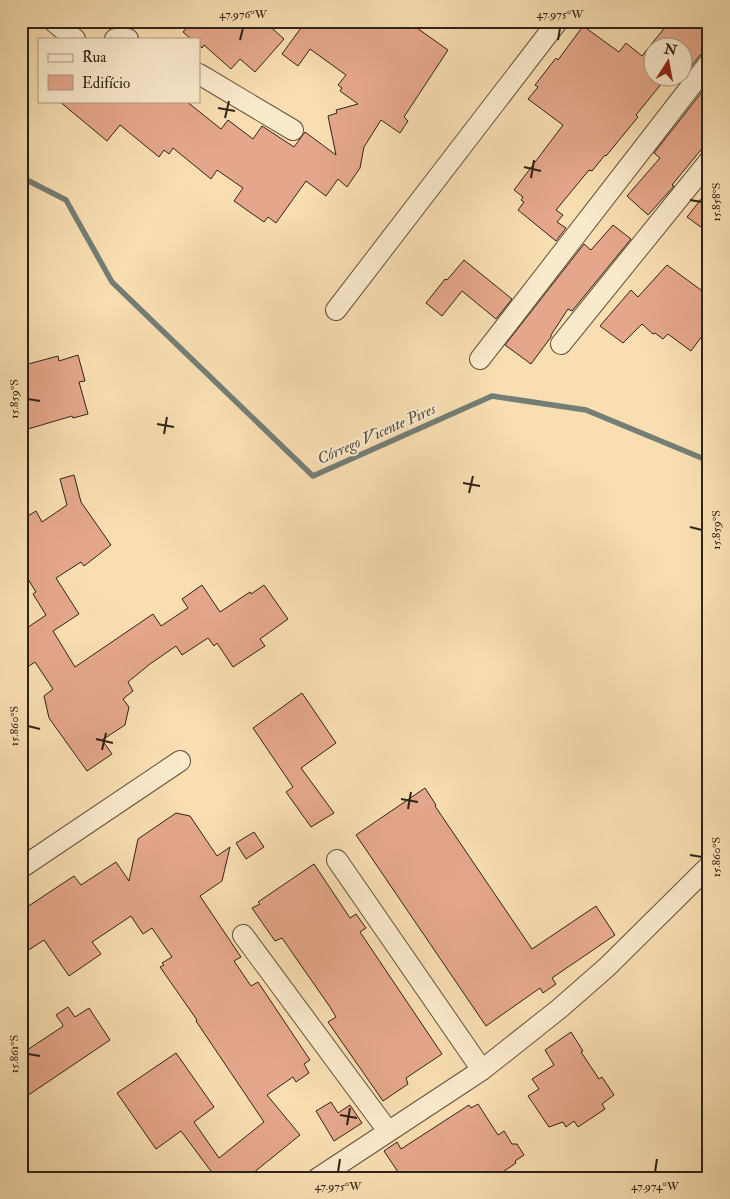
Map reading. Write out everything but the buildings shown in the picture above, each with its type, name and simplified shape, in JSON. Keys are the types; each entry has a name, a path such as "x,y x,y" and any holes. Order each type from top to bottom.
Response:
{"street":[{"path":"53,21 73,38"},
{"path":"336,310 558,21"},
{"path":"480,359 709,63"},
{"path":"200,75 293,130"},
{"path":"561,344 709,161"},
{"path":"21,868 180,761"},
{"path":"337,860 482,1070"},
{"path":"318,1178 482,1070 607,967 709,866"},
{"path":"243,935 388,1132"}],"waterway":[{"name":"Córrego Vicente Pires","path":"21,177 66,200 112,282 313,476 492,396 586,410 709,461"}]}
